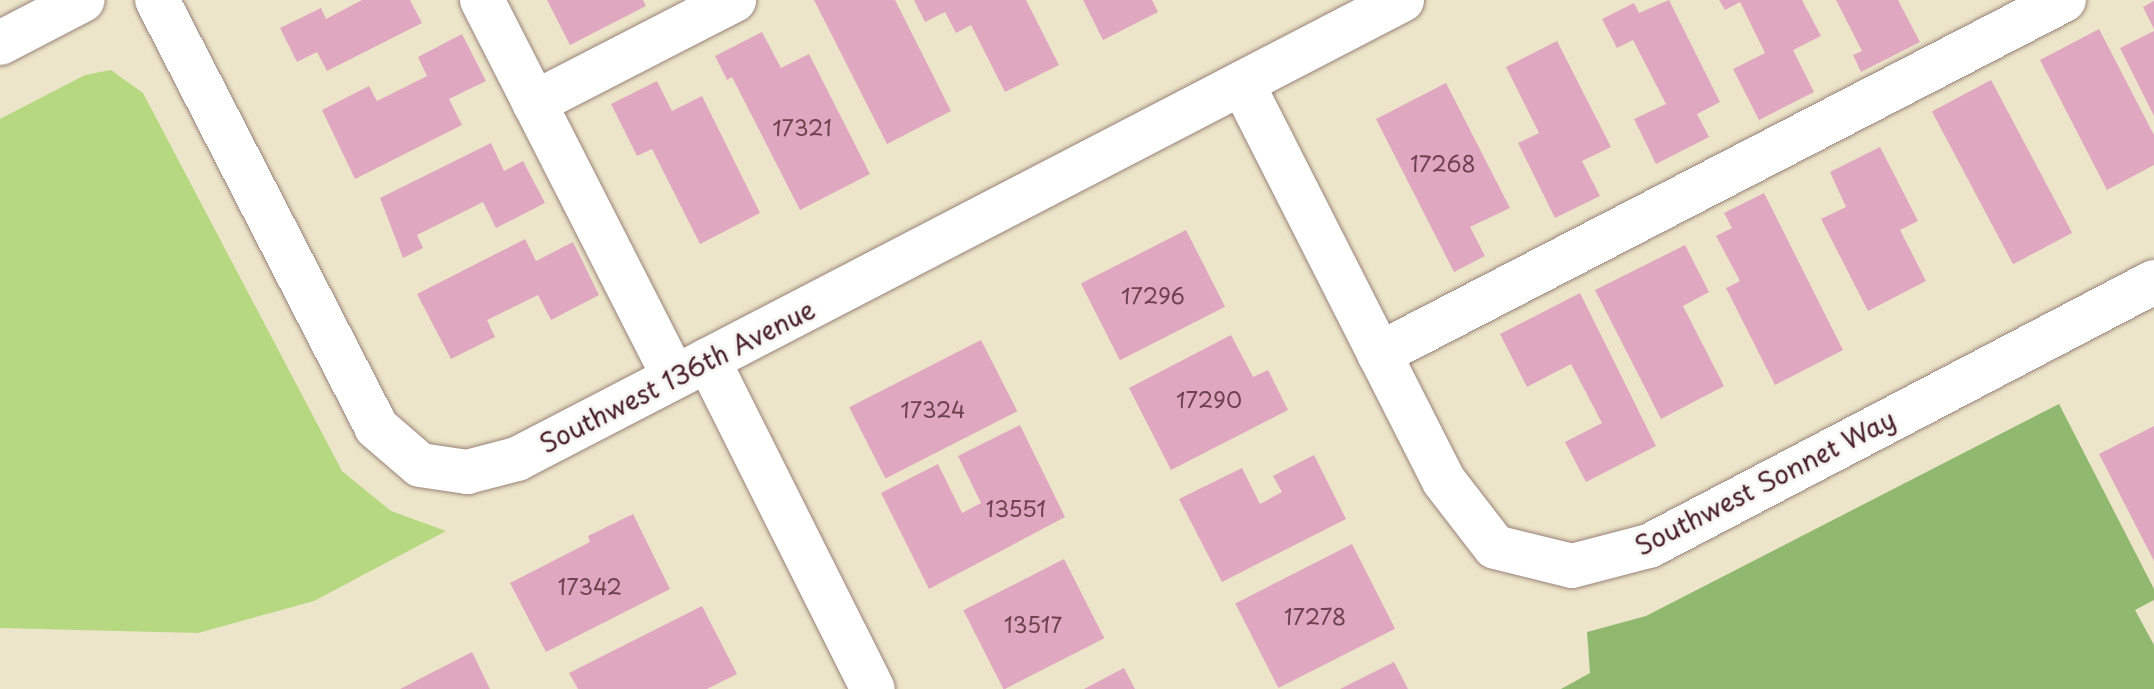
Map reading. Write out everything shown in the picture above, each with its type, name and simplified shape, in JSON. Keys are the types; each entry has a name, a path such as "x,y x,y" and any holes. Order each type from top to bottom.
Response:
{"street":[{"path":"0,43 83,0"},
{"name":"Southwest 136th Avenue","path":"157,0 376,427 420,465 467,472 517,459 1402,0"},
{"path":"482,0 534,103 691,369 873,689"},
{"path":"534,103 734,0"},
{"path":"1379,354 2064,0"},
{"name":"Southwest Sonnet Way","path":"1242,83 1444,481 1495,547 1572,566 1649,546 2154,282"}],"green space":[{"path":"111,70 143,93 342,471 391,511 446,531 314,601 198,633 0,628 0,119 85,75"},
{"path":"2059,404 2154,589 2154,600 2135,610 2154,645 2154,689 1561,689 1590,673 1587,632 1646,616"}],"building":[{"path":"362,0 410,0 422,23 327,71 317,52 297,62 280,28 321,8 326,19"},
{"path":"547,0 643,0 646,6 570,45"},
{"path":"814,0 895,0 951,111 887,144"},
{"path":"914,0 1026,0 1059,65 1005,92 971,25 956,33 945,12 925,22"},
{"path":"1083,0 1152,0 1158,12 1103,40"},
{"path":"1669,0 1720,102 1697,114 1709,137 1656,164 1634,119 1666,104 1633,40 1617,48 1602,19 1634,3 1639,13"},
{"path":"1719,0 1802,0 1821,36 1793,50 1814,92 1759,120 1733,69 1765,53 1740,2 1725,10"},
{"path":"1836,0 1898,0 1920,42 1861,72 1853,55 1862,51"},
{"path":"2154,1 2154,29 2143,7"},
{"path":"2099,29 2154,135 2154,165 2107,190 2040,60"},
{"path":"2154,31 2154,116 2120,48"},
{"path":"762,32 781,68 809,54 870,174 800,210 732,77 727,80 715,56"},
{"path":"462,34 486,81 449,99 462,125 355,179 322,110 369,86 377,101 427,76 418,57"},
{"path":"1557,41 1611,147 1582,161 1600,196 1555,218 1518,143 1539,133 1506,67"},
{"path":"1991,80 2072,233 2013,264 1932,111"},
{"path":"657,81 672,111 702,96 760,213 700,244 652,149 637,156 611,104"},
{"path":"1446,83 1510,208 1470,227 1485,256 1454,272 1376,119"},
{"path":"491,143 504,171 523,161 545,203 496,228 483,202 417,235 423,248 403,258 380,198"},
{"path":"1880,147 1918,221 1900,230 1926,281 1868,311 1821,219 1846,207 1830,172"},
{"path":"1764,193 1843,350 1775,385 1726,288 1740,281 1716,236 1732,228 1724,213"},
{"path":"1186,230 1225,307 1120,360 1081,284"},
{"path":"525,239 536,261 573,242 599,295 551,320 538,295 487,320 495,337 451,359 417,294"},
{"path":"1685,245 1709,292 1683,306 1724,386 1661,419 1595,290"},
{"path":"1580,293 1656,446 1586,482 1565,442 1602,423 1571,364 1527,387 1500,334"},
{"path":"1231,335 1253,377 1268,370 1288,410 1171,470 1129,388"},
{"path":"981,340 1017,411 885,478 849,407"},
{"path":"1020,425 1065,517 929,589 881,493 938,464 962,513 981,503 958,456"},
{"path":"2154,426 2154,561 2099,454"},
{"path":"1314,455 1346,519 1222,582 1179,499 1242,468 1260,504 1282,492 1273,476"},
{"path":"633,514 670,589 546,652 510,583 590,542 588,536"},
{"path":"1352,544 1395,629 1278,688 1235,603"},
{"path":"1064,559 1104,638 1003,689 963,610"},
{"path":"702,606 737,674 707,689 578,689 569,673"},
{"path":"472,652 490,689 400,689"},
{"path":"1394,662 1408,689 1340,689"},
{"path":"1124,668 1135,689 1084,689"}]}
